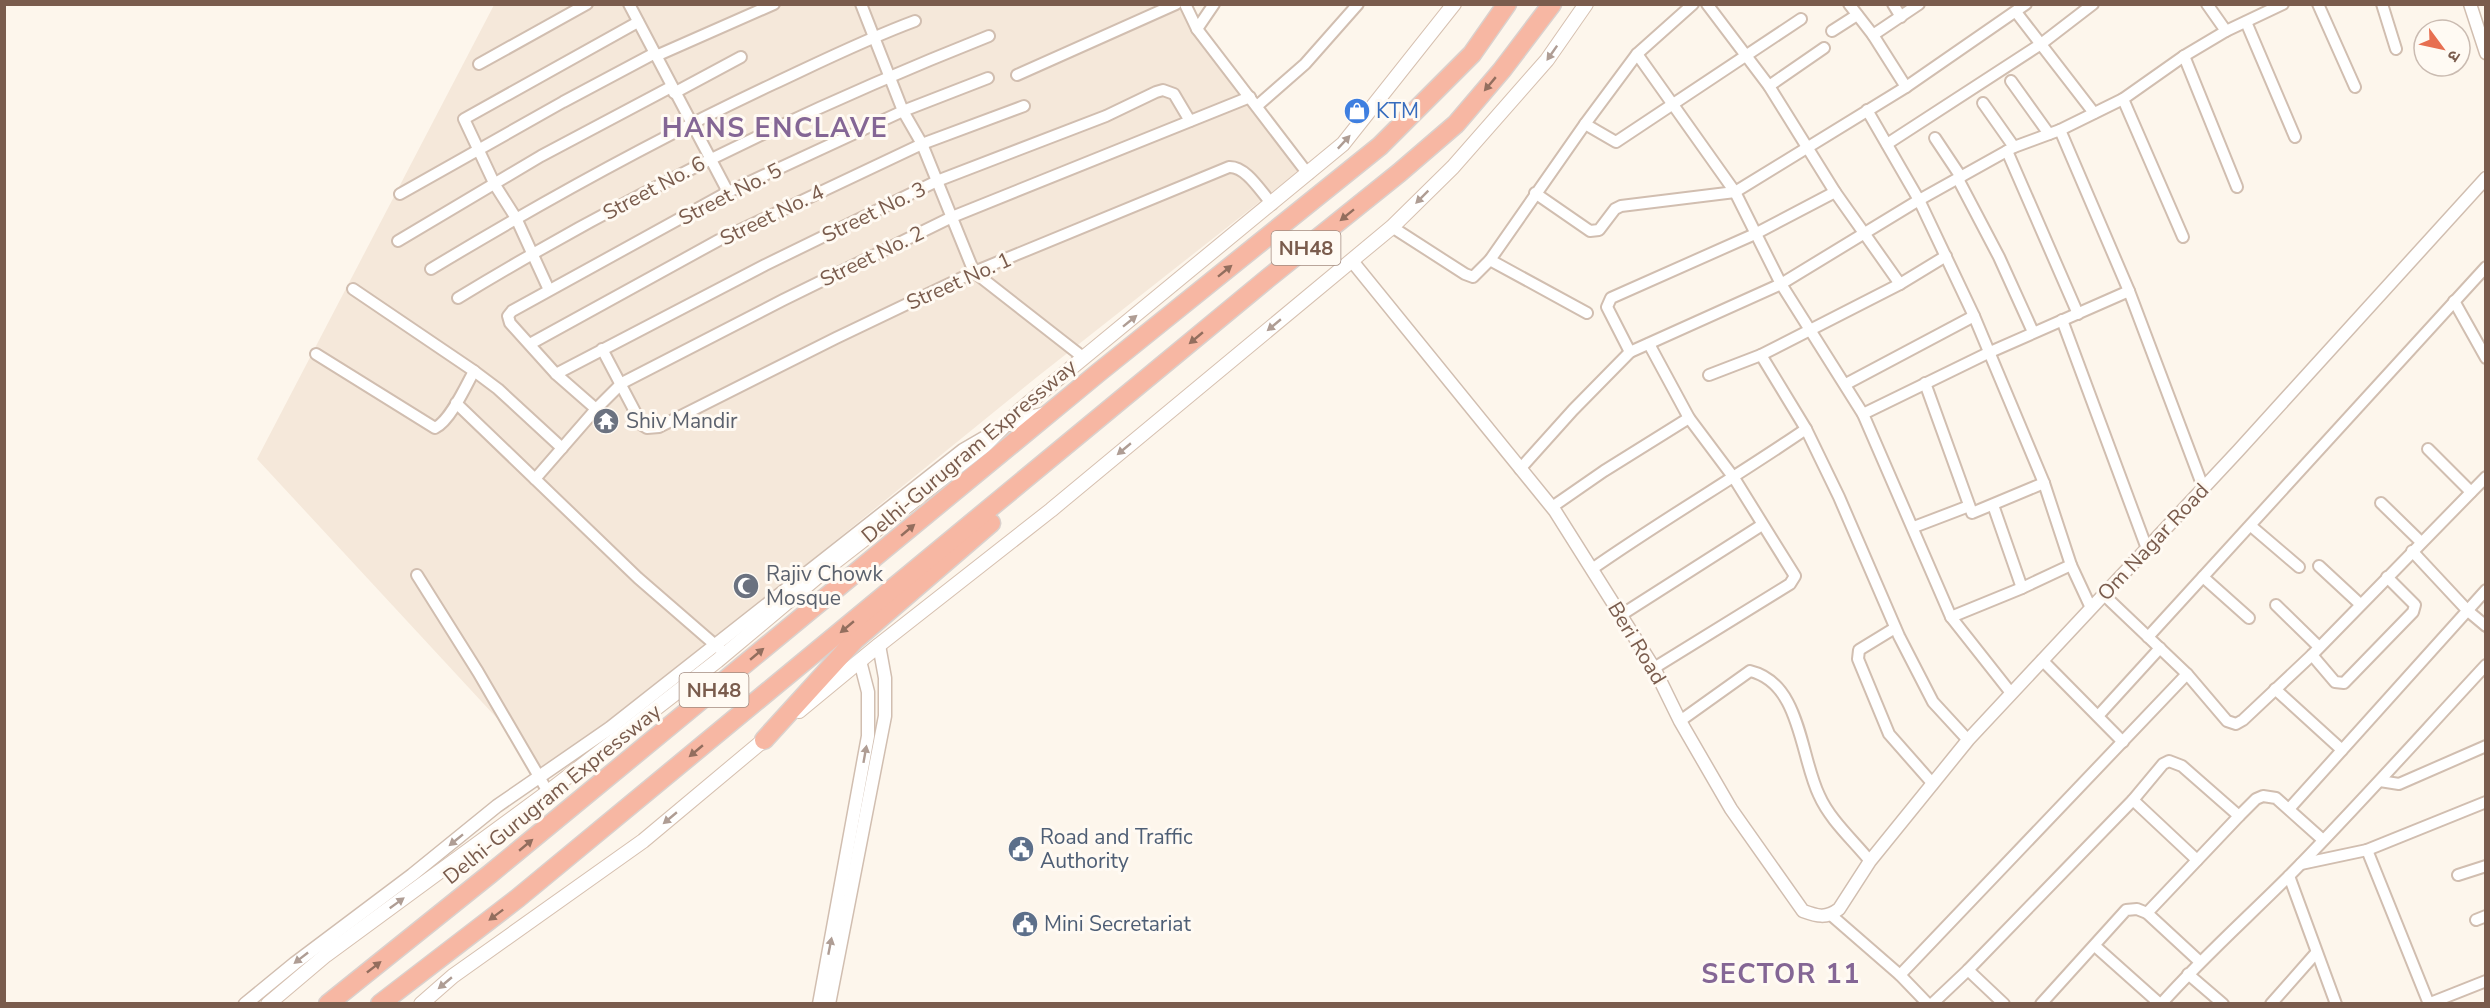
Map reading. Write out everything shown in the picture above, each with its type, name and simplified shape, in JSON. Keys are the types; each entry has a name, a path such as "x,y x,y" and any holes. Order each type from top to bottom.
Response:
{"highway":[{"name":"Delhi-Gurugram Expressway","path":"328,1004 490,874 1051,412 1380,146 1472,54 1508,4"},
{"name":"NH48","path":"380,1004 518,898 1456,124 1502,70 1552,4"},
{"path":"764,740 855,640 986,528 1037,470"}],"main road":[{"path":"268,1004 326,955 548,792 720,649 984,446 1020,410 1308,174 1343,144 1454,4"},
{"path":"421,1004 453,976 643,841 879,645 1051,510 1392,227 1453,167 1547,60 1586,4"},
{"path":"1005,425 1051,412"}],"street":[{"path":"479,64 587,4"},
{"path":"629,4 728,192"},
{"path":"400,194 655,55 774,4"},
{"path":"1017,75 1176,4"},
{"path":"1185,4 1197,29 1308,174"},
{"path":"1197,29 1214,4"},
{"name":"Street No. 2","path":"535,479 596,409 622,383 952,217 1190,121 1253,101 1305,64 1358,4"},
{"path":"1392,227 1470,276 1477,274 1490,260 1637,54 1694,4"},
{"path":"1707,4 1769,86 1805,147 1900,284"},
{"path":"1849,4 1873,35 1906,87"},
{"path":"1893,4 1901,17"},
{"path":"1873,35 1919,4"},
{"path":"1535,194 1593,231 1599,230 1614,209 1621,206 1735,192 1906,87 2026,4"},
{"path":"1887,144 2041,44 2092,4"},
{"path":"2207,4 2226,31"},
{"path":"1520,469 1630,352 1781,284 1866,235 1919,200 2010,149 2061,130 2123,99 2184,56 2226,31 2283,4"},
{"path":"2318,4 2355,87"},
{"path":"2382,4 2396,50"},
{"path":"2470,4 2486,53"},
{"path":"863,5 903,111 922,144 974,272 1084,358"},
{"path":"2016,12 2094,113"},
{"path":"1832,31 1857,15"},
{"path":"1585,124 1616,142 1801,19"},
{"path":"431,269 516,218 692,122 875,36 915,21"},
{"path":"549,290 516,218 495,185 464,122 465,117 638,22"},
{"path":"2246,22 2295,137"},
{"name":"Street No. 6","path":"458,298 532,253 711,157 890,75 989,36"},
{"path":"1769,86 1824,48"},
{"path":"1637,54 1735,192 1781,284 1863,414 1914,527 1933,578 1951,617 2011,693"},
{"path":"2184,56 2237,187"},
{"path":"398,241 541,156 741,57"},
{"name":"Street No. 5","path":"530,344 508,321 512,311 728,192 903,111 988,78"},
{"path":"2011,81 2049,134"},
{"name":"Street No. 3","path":"556,374 765,265 937,182 1106,116 1163,90 1174,94 1190,121"},
{"path":"2123,99 2182,237"},
{"path":"1983,103 2010,149 2078,314"},
{"name":"Street No. 4","path":"530,344 719,240 922,144 1024,106"},
{"path":"1867,110 1919,200 1974,316 2044,483 2071,565 2091,608"},
{"path":"2061,130 2128,291 2202,488"},
{"path":"1935,138 1959,178 1999,257 2033,332"},
{"name":"Street No. 1","path":"622,383 642,425 647,428 658,428 836,338 974,272 1229,167 1235,167 1245,174 1272,204"},
{"name":"Om Nagar Road","path":"1831,915 1839,909 1870,861 1968,740 2104,595 2146,546 2202,488 2486,177"},
{"path":"1630,352 1606,307 1611,298 1755,234 1835,192"},
{"path":"1709,375 1761,355 1812,330 1900,284 1946,256"},
{"path":"1490,260 1587,313"},
{"name":"Beri Road","path":"1352,261 1552,507 1654,668 1680,721 1731,809 1803,911 1819,916 1831,915"},
{"path":"2148,637 2486,267"},
{"path":"353,289 498,389 562,448"},
{"path":"1863,414 2033,332 2128,291"},
{"path":"2454,301 2486,358"},
{"path":"1846,384 1974,316"},
{"path":"2062,320 2146,546"},
{"path":"530,344 556,374 596,409"},
{"path":"1649,344 1689,418 1734,478 1762,525 1795,573 1790,585 1654,668"},
{"path":"602,349 622,383"},
{"path":"316,354 435,428 440,425 456,403 474,371"},
{"path":"1761,355 1806,429 1839,497 1895,628 1934,702 1968,740"},
{"path":"1925,383 1968,506 1973,513 2044,483"},
{"path":"245,1004 308,952 412,875 497,806 597,738 720,649 638,578 456,403"},
{"path":"1552,507 1604,471 1689,418"},
{"path":"1592,568 1734,478 1806,429"},
{"path":"2428,449 2471,492"},
{"path":"2104,595 2187,674 2232,724 2243,720 2315,651 2486,477"},
{"path":"2381,503 2421,542"},
{"path":"1993,505 2022,588"},
{"path":"1914,527 1968,506"},
{"path":"1622,615 1762,525"},
{"path":"2251,526 2299,567"},
{"path":"2412,551 2468,611 2486,626"},
{"path":"1951,617 2071,565"},
{"path":"2319,566 2360,604"},
{"path":"417,575 478,672 548,792"},
{"path":"2203,577 2249,618"},
{"path":"2276,605 2315,651 2335,682 2344,683 2414,612 2415,605 2387,577"},
{"path":"2289,809 2486,590"},
{"path":"1895,628 1859,650 1858,658 1889,734 1933,784"},
{"path":"829,1004 885,716 885,678 879,645"},
{"path":"2098,716 2160,648"},
{"path":"2043,660 2123,742"},
{"path":"819,1004 868,736 868,692 860,661"},
{"path":"2095,946 2161,1004 2199,961 2301,864 2486,664"},
{"path":"1680,721 1750,671 1761,673 1783,693 1804,745 1818,793 1826,809 1870,861"},
{"path":"1900,975 2187,674"},
{"path":"2275,689 2342,750"},
{"path":"2380,781 2398,784 2486,746"},
{"path":"1831,915 1930,1004 1968,970 2133,800 2163,764 2169,761 2182,766 2239,816"},
{"path":"2147,914 2239,816 2256,799 2263,796 2276,798 2323,840"},
{"path":"2133,800 2197,860"},
{"path":"2301,864 2367,850 2440,825 2486,802"},
{"path":"2367,850 2428,1003 2486,981"},
{"path":"2458,875 2486,866"},
{"path":"2289,876 2336,1004"},
{"path":"2046,1002 2126,910 2137,909 2147,914 2199,961"},
{"path":"2271,1004 2316,953"},
{"path":"1968,970 2004,1004"},
{"path":"2188,974 2223,1004"}],"shaded area":[{"name":"HANS ENCLAVE","path":"494,5 1188,5 1219,62 1300,170 1037,377 648,693 544,769 257,459"}],"place":[{"name":"KTM","path":"1357,111"},
{"name":"Shiv Mandir","path":"606,421"},
{"name":"Rajiv Chowk Mosque","path":"746,586"},
{"name":"Road and Traffic Authority","path":"1021,849"},
{"name":"Mini Secretariat","path":"1025,924"}],"district":[{"name":"HANS ENCLAVE","path":"775,128"},
{"name":"SECTOR 11","path":"1781,974"}]}
